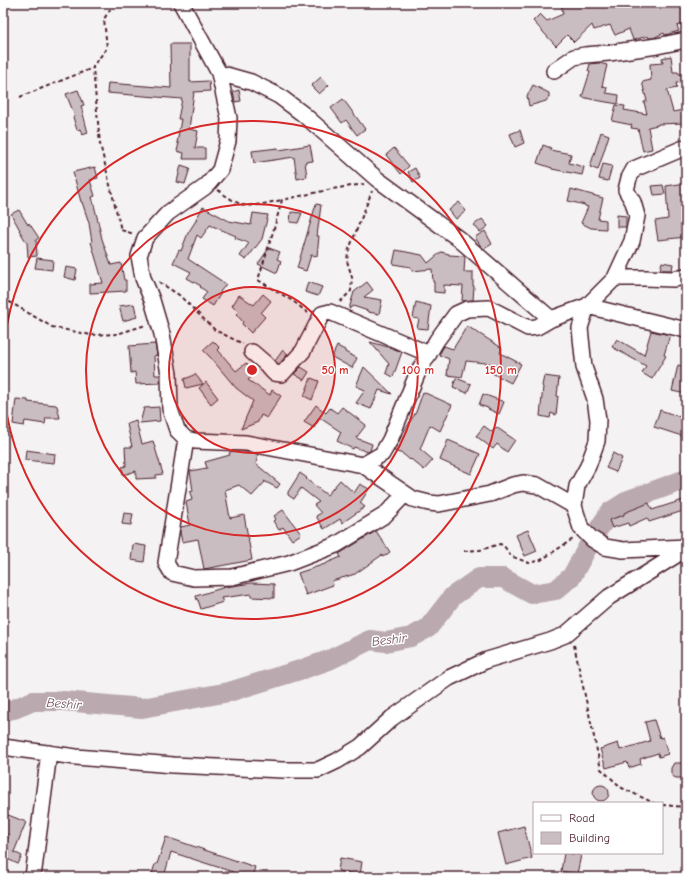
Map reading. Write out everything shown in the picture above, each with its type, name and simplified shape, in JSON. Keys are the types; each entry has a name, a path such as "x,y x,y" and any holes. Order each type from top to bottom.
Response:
{"street":[{"path":"181,3 219,73 229,118 228,141 220,170 210,183 168,213 145,238 140,256 142,278 152,300 162,334 168,374 170,410 177,430 186,439 195,441 246,443 363,465 405,494 418,501 439,504 490,494 513,485 524,483 537,485 574,506"},
{"path":"554,71 574,58 586,55 657,46 686,40"},
{"path":"219,73 252,82 280,96 377,178 459,240 551,319"},
{"path":"363,465 382,454 390,440 418,372 437,340 456,314 468,309 489,308 528,328 537,327 551,319 587,306 615,278 632,242 637,216 633,202 626,190 629,178 634,169 686,147"},
{"path":"615,278 673,279 686,277"},
{"path":"587,306 686,330"},
{"path":"587,306 580,328 584,367 595,399 598,420 597,441 588,466 577,486 574,506 581,528 592,539 605,547 623,550 686,548"},
{"path":"252,352 274,373 282,374 303,351 324,317 429,354"},
{"path":"186,439 166,563 172,573 194,578 232,577 289,563 336,545 385,515 405,494"},
{"path":"3,747 76,757 173,765 283,770 318,770 337,761 360,747 392,718 449,678 487,660 550,641 564,635 609,597 686,548"},
{"path":"33,877 49,753"}],"path":[{"path":"114,3 104,19 107,48 93,66 100,144 121,230 145,238"},
{"path":"20,97 93,68"},
{"path":"282,200 258,280 293,301 324,317 351,291 352,277 347,262 348,252 377,178"},
{"path":"210,183 227,197 245,205 260,204 364,184 377,178"},
{"path":"142,278 160,283 179,295 215,330 242,344 252,352"},
{"path":"3,298 52,327 91,335 117,334 158,321"},
{"path":"464,551 480,550 500,544 504,546 511,556 529,563 541,560 567,543 583,530"},
{"path":"570,630 601,769 622,788 652,802"},
{"path":"663,805 686,807"}],"building":[{"path":"561,3 684,3 684,7 686,6 686,23 677,26 679,31 665,35 664,33 653,38 649,38 648,36 633,40 629,29 615,35 610,25 594,30 592,25 574,42 567,35 556,46 533,21 540,14 547,21 563,14"},
{"path":"170,44 190,44 190,82 209,81 210,91 194,92 189,129 198,131 195,148 205,148 205,159 183,159 184,153 177,151 181,119 178,119 182,99 107,93 108,83 171,88"},
{"path":"671,56 673,72 686,74 686,82 676,83 677,88 667,90 673,112 683,110 685,123 658,124 648,127 652,149 643,151 638,129 631,128 632,125 612,121 616,105 625,106 624,110 647,114 644,102 647,101 642,82 651,80 650,64 663,63 662,58"},
{"path":"599,63 607,65 602,86 607,87 606,93 619,95 618,104 582,97 590,72 588,71 590,64"},
{"path":"321,77 329,85 319,94 311,86"},
{"path":"533,85 549,93 549,97 546,101 529,106 527,96"},
{"path":"78,90 84,105 81,106 88,133 82,135 80,129 77,130 73,117 75,116 66,94"},
{"path":"239,90 241,101 235,102 233,92"},
{"path":"343,99 365,129 357,135 346,120 342,123 331,108"},
{"path":"520,130 524,143 515,147 510,134"},
{"path":"601,132 609,135 598,170 590,167"},
{"path":"310,145 313,161 305,162 307,177 297,179 294,157 254,163 252,151 278,148 279,150"},
{"path":"543,145 551,148 550,150 571,154 569,163 584,167 582,175 552,169 537,163"},
{"path":"394,148 409,166 401,174 386,155"},
{"path":"603,164 612,166 608,181 599,179"},
{"path":"181,165 190,168 185,184 177,182"},
{"path":"95,167 98,178 90,180 95,196 92,197 102,239 111,265 121,263 124,280 126,280 126,291 90,293 90,284 103,283 91,242 89,223 81,202 73,172"},
{"path":"415,168 420,178 413,182 408,172"},
{"path":"686,183 686,237 658,240 655,221 668,219 666,186"},
{"path":"663,185 665,194 654,195 652,186"},
{"path":"571,189 603,198 598,219 606,220 606,229 591,228 581,223 588,207 568,201"},
{"path":"459,202 466,211 456,219 449,210"},
{"path":"316,204 321,205 317,236 319,236 317,256 311,255 306,271 297,268"},
{"path":"203,207 229,221 251,225 253,213 268,215 262,239 246,260 240,256 249,243 235,238 236,236 210,225 201,238 197,235 188,259 226,284 213,306 202,299 207,292 200,287 201,286 187,278 191,272 173,263 179,250 181,251 188,233"},
{"path":"19,210 28,225 29,223 39,238 36,240 37,256 28,257 27,243 11,214"},
{"path":"291,212 302,213 298,223 290,222"},
{"path":"617,215 626,216 626,227 617,227"},
{"path":"482,219 488,226 480,232 474,225"},
{"path":"485,231 492,244 484,249 475,237"},
{"path":"269,248 280,252 277,259 281,261 277,273 258,264"},
{"path":"396,250 422,255 428,263 441,252 449,255 465,256 464,272 473,272 473,300 462,301 463,286 444,285 444,293 434,292 432,269 412,271 411,267 393,264"},
{"path":"37,258 53,260 52,270 35,268"},
{"path":"662,262 673,264 672,270 660,270"},
{"path":"66,267 77,269 75,280 64,277"},
{"path":"308,282 322,287 318,296 305,292"},
{"path":"367,282 373,290 364,297 382,300 379,314 368,312 353,306 349,309 354,292"},
{"path":"263,294 271,301 261,313 265,317 251,333 242,324 243,322 236,314 238,312 232,306 239,295 254,305"},
{"path":"416,302 431,306 428,329 417,328 419,319 413,318"},
{"path":"134,304 137,317 123,321 119,306"},
{"path":"467,326 502,348 500,353 521,364 511,383 492,373 495,364 466,361 462,377 447,375 449,359 439,355 444,346 453,349"},
{"path":"651,331 670,335 664,355 666,356 652,379 642,373 646,366 612,347 617,339 644,355"},
{"path":"213,341 220,348 218,350 236,371 246,363 255,374 248,380 270,395 272,390 281,396 267,418 261,415 258,422 241,429 253,401 236,388 203,350"},
{"path":"370,342 402,352 393,377 386,373 389,364"},
{"path":"155,344 157,355 154,356 155,375 160,375 160,383 136,384 135,372 131,373 129,346"},
{"path":"337,346 357,358 352,368 332,357"},
{"path":"283,350 288,354 279,364 275,361"},
{"path":"678,365 686,367 686,394 672,391"},
{"path":"301,367 309,372 304,380 294,374"},
{"path":"364,367 392,394 379,390 371,409 356,403 365,390 356,386"},
{"path":"195,374 203,384 186,388 184,379"},
{"path":"544,376 559,378 556,415 551,413 550,418 540,416"},
{"path":"311,378 319,381 312,400 304,396"},
{"path":"456,378 471,384 467,393 453,387"},
{"path":"206,382 218,398 211,404 199,388"},
{"path":"423,392 452,405 440,431 430,425 420,449 433,460 424,470 411,459 410,460 403,454 394,451 416,412"},
{"path":"483,394 504,402 499,414 479,405"},
{"path":"16,399 56,405 60,418 46,418 45,424 25,421 24,426 13,424"},
{"path":"316,405 326,413 330,408 337,413 342,407 366,425 356,438 372,444 370,451 368,452 354,447 353,449 337,441 341,432 320,418 314,428 304,422"},
{"path":"159,407 160,421 140,423 144,408"},
{"path":"660,410 686,419 682,436 654,427"},
{"path":"136,421 142,444 153,441 163,474 156,475 156,478 136,479 136,471 123,475 122,467 126,466 125,447 132,447 127,424"},
{"path":"484,426 492,432 496,427 515,440 507,452 497,444 493,449 476,436"},
{"path":"448,440 480,454 471,474 440,460"},
{"path":"26,450 55,454 54,463 25,460"},
{"path":"232,451 258,454 256,464 280,484 277,488 264,481 265,482 252,496 239,485 225,490 230,518 244,515 252,560 204,569 198,539 182,542 180,532 181,527 190,525 186,502 192,500 190,492 193,491 190,471 207,468 205,462 230,455 229,453"},
{"path":"613,453 622,458 616,472 606,468"},
{"path":"300,473 327,495 340,480 354,493 360,484 369,489 360,503 365,507 342,523 340,519 324,529 316,516 321,513 314,505 319,502 301,488 294,499 288,495 288,492"},
{"path":"686,499 686,510 649,522 647,518 629,526 628,523 612,528 609,520 624,515 624,513 649,503 652,510"},
{"path":"283,510 301,534 292,540 283,527 279,530 273,521 276,519 274,516"},
{"path":"124,513 133,514 131,525 122,524"},
{"path":"528,530 537,551 525,556 516,535"},
{"path":"376,531 390,552 383,557 382,555 355,574 332,581 333,585 306,595 298,573 341,557 339,554"},
{"path":"133,544 146,546 144,562 131,560"},
{"path":"252,583 274,584 274,598 251,597 251,594 221,598 223,602 201,609 197,600 196,596 225,587"},
{"path":"654,720 660,738 663,737 668,754 659,757 658,753 640,759 641,764 629,768 627,762 606,768 600,749 618,743 620,750 650,741 645,722"},
{"path":"674,763 682,763 685,767 685,774 681,778 672,776 671,768"},
{"path":"601,785 607,787 609,793 607,799 601,801 595,799 593,793 595,787"},
{"path":"3,813 26,822 14,852 22,856 18,864 3,857 9,835 3,833"},
{"path":"524,826 532,858 506,865 498,833"},
{"path":"166,837 255,867 252,877 231,877 233,872 171,852 164,877 151,877"},
{"path":"564,854 581,855 577,874 561,871"},
{"path":"340,858 362,862 360,875 338,871"}],"waterway":[{"name":"Beshir","path":"3,711 14,709 33,701 64,701 142,708 229,692 329,660 370,640 386,642 411,637 428,628 453,596 479,578 503,578 532,594 556,590 572,576 592,539 610,512 629,500 686,478"}]}
